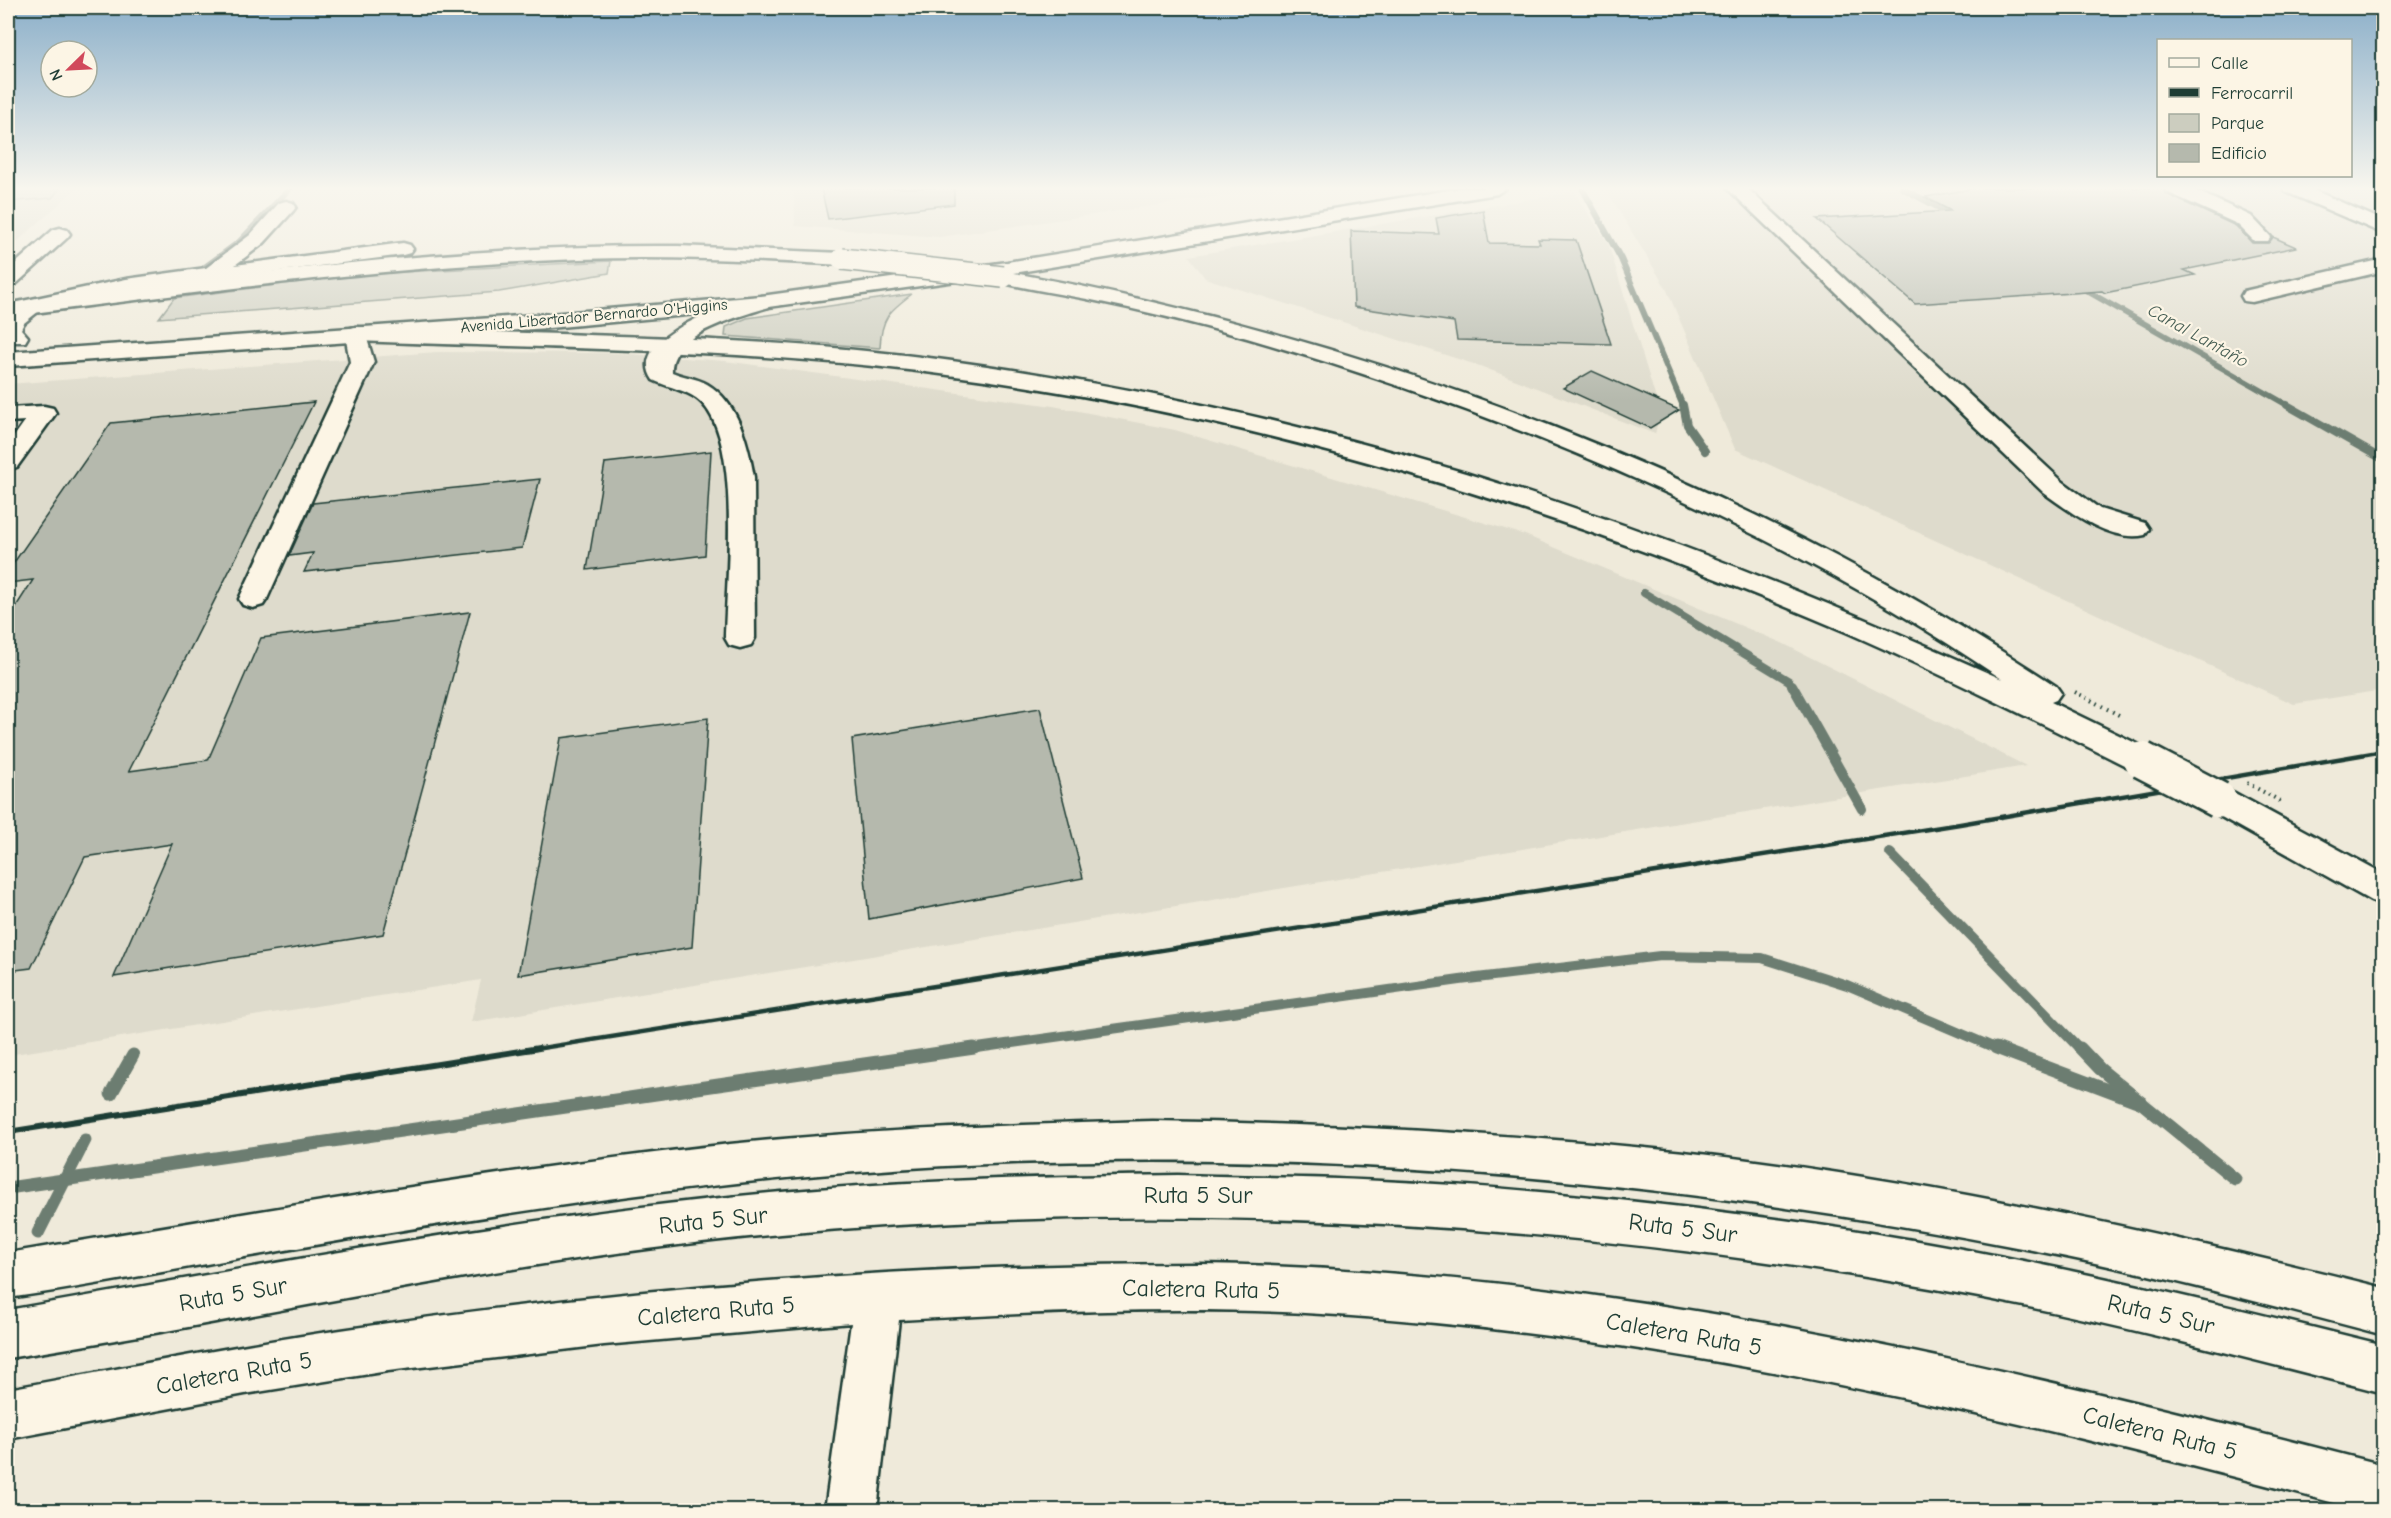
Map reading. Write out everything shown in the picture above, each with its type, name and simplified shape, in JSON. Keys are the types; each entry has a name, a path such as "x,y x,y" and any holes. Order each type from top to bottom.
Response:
{"main road":[{"path":"8,281 33,259"},
{"path":"210,273 230,259"},
{"path":"40,335 12,337 9,330 11,325 33,307 93,291 324,259"},
{"path":"8,311 313,273 472,259"},
{"path":"837,259 1003,277 1144,303 1258,333 1434,390 1564,440 1698,499 1842,571 2000,663 2129,753"},
{"path":"798,277 928,259"},
{"name":"Avenida Libertador Bernardo O'Higgins","path":"8,359 617,316 761,302 1063,259"},
{"path":"1811,259 2053,487 2091,515 2135,529"},
{"path":"2252,296 2384,265"},
{"name":"Avenida Libertador Bernardo O'Higgins","path":"146,328 588,298 745,283"},
{"path":"740,638 741,477 737,453 721,410 711,397 699,389 661,375 659,358 670,343 705,322 761,302"},
{"path":"253,599 363,362 356,334 670,343 836,355 1027,380 1209,415 1374,456 1548,509 1713,568 1923,655 2129,753 2384,891"},
{"path":"8,415 44,413 8,462"},
{"path":"8,1276 406,1210 690,1169 972,1145 1112,1140 1252,1140 1393,1145 1516,1155 1779,1185 2039,1230 2196,1264 2384,1312"},
{"name":"Ruta 5 Sur","path":"8,1334 517,1245 652,1226 921,1202 1067,1195 1213,1194 1459,1204 1712,1230 1862,1253 2016,1282 2177,1317 2384,1369"},
{"name":"Caletera Ruta 5","path":"8,1414 383,1348 716,1309 878,1296 1067,1288 1233,1287 1426,1299 1556,1313 1845,1362 2031,1401 2384,1491"},
{"path":"851,1510 878,1296"}],"shaded area":[{"path":"1191,259 1613,259 1660,412 1655,434 1480,366 1205,278"},
{"path":"1648,259 2383,259 2383,690 2294,704 1735,449 1666,288"},
{"path":"437,352 617,353 725,361 1053,406 1175,430 1525,535 1782,643 2026,766 471,1022 481,980 8,1055 8,384"}],"green space":[{"path":"611,261 609,273 499,292 159,318 174,298 365,274"},
{"path":"912,294 897,305 884,322 880,348 725,336 726,327 747,318"}],"building":[{"path":"1352,259 1582,259 1611,344 1457,340 1454,322 1354,307"},
{"path":"1863,259 2238,259 2184,270 2195,275 2105,293 2102,291 1915,304"},
{"path":"1592,371 1679,410 1650,428 1563,388"},
{"path":"314,402 129,771 208,760 261,638 470,612 383,934 114,977 172,844 85,857 31,968 8,971 8,619 33,580 8,583 8,571 111,423"},
{"path":"711,451 705,555 587,570 605,463"},
{"path":"540,479 522,548 304,572 313,553 289,556 313,503"},
{"path":"1040,708 1083,878 869,919 852,739"},
{"path":"708,718 692,947 518,975 561,738"}],"waterway":[{"path":"205,267 216,259"},
{"path":"1621,259 1683,406"},
{"name":"Canal Lantaño","path":"2080,287 2289,406"},
{"path":"1683,405 1687,425 1705,451"},
{"name":"Canal Lantaño","path":"2287,405 2384,460"},
{"path":"1644,593 1789,681 1793,687"},
{"path":"1792,685 1862,809"},
{"path":"1890,853 2081,1050"},
{"path":"963,1050 1460,980 1660,956 1762,958 1847,985 2000,1050"},
{"path":"65,1180 974,1048"},
{"path":"1996,1048 2141,1103"},
{"path":"2080,1048 2100,1069 2141,1103"},
{"path":"111,1094 133,1055"},
{"path":"2141,1103 2235,1179"},
{"path":"65,1180 85,1140"},
{"path":"8,1188 65,1180"},
{"path":"38,1233 65,1180"},
{"path":"2337,1504 2344,1510"}],"railway":[{"path":"529,1050 1960,824 2384,751"},
{"path":"8,1132 539,1048"}]}
